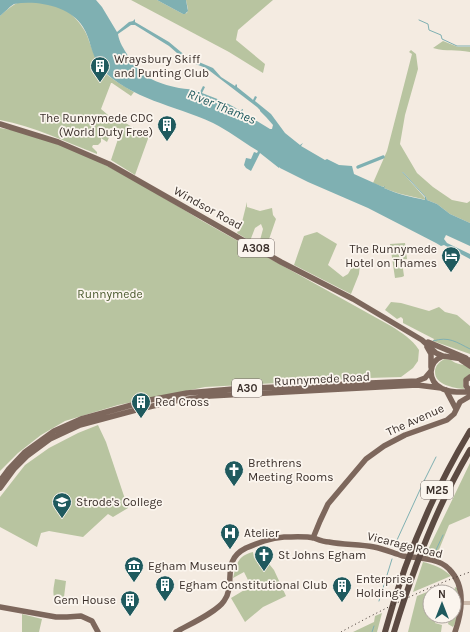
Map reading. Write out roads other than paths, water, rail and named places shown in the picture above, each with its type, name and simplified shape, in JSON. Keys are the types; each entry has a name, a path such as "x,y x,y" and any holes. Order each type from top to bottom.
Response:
{"highway":[{"name":"M25","path":"385,632 393,601 410,552 440,485 470,431"},
{"name":"M25","path":"394,632 405,595 420,554 445,496 470,450"}],"main road":[{"name":"Windsor Road","path":"0,124 58,142 109,164 266,254 353,299 420,340 436,353 443,356"},
{"name":"Windsor Road","path":"420,340 430,350 431,369"},
{"path":"420,340 470,360"},
{"path":"443,356 461,360 470,360"},
{"name":"A30","path":"431,369 434,361 443,356"},
{"path":"461,360 470,366"},
{"name":"The Avenue","path":"431,369 432,378 443,389 456,409"},
{"name":"Runnymede Road","path":"111,413 168,396 204,391 417,381 425,378 431,369"},
{"path":"470,376 466,380 466,383 470,392"},
{"name":"Runnymede Road","path":"111,413 174,401 220,395 417,385 443,389"},
{"name":"A30","path":"443,389 470,392"},
{"name":"The Avenue","path":"313,538 328,504 366,460 377,451 405,435 447,420 454,414 461,401 470,396"},
{"name":"A30","path":"0,481 19,458 35,443 47,435 76,421 111,413"},
{"name":"A30","path":"0,488 18,465 44,443 73,428 111,413"},
{"name":"Vicarage Road","path":"228,590 231,563 234,557 242,551 272,539 289,537 313,538 329,542 374,547 401,555 443,564 450,569 457,584"},
{"path":"171,632 220,602 228,590"},
{"path":"176,632 219,606 227,596 228,590"},
{"path":"0,608 22,610 47,616 87,619 94,624 98,632"},
{"path":"87,619 94,632"}],"street":[{"path":"462,603 470,603"}],"water":[{"name":"River Thames","path":"0,0 96,0 117,32 135,19 135,22 169,42 187,57 213,68 221,77 235,86 236,84 237,87 253,100 255,96 257,97 255,101 271,114 285,133 300,145 303,143 301,146 325,160 327,159 339,165 352,166 354,174 383,187 385,186 384,188 399,194 425,200 425,197 403,172 426,197 427,200 437,204 450,214 470,223 470,246 446,235 444,239 447,243 470,254 470,259 444,245 441,246 368,208 308,182 280,167 279,168 260,153 251,171 246,168 244,165 246,158 251,159 254,152 257,153 258,151 225,129 213,123 140,95 112,78 99,67 83,27 70,14 62,9 43,4 14,4 0,16","holes":["131,25 135,25 169,46 185,60 206,68 257,107 273,125 272,129 242,112 243,109 241,111 225,102 202,93 205,87 203,86 200,92 179,88 163,84 144,74 128,56 118,34"]},
{"path":"157,0 186,0 188,11 183,14"}],"waterway":[{"path":"419,20 428,24 429,30 441,35 442,39 457,46 470,46"},
{"path":"358,167 383,157"},
{"path":"433,341 448,339 470,349"},
{"path":"398,548 397,540 436,457"},
{"path":"436,550 443,535"},
{"path":"379,601 392,559"},
{"path":"372,632 374,626"}],"railway":[{"path":"341,632 404,599 470,572"}],"place":[{"name":"Wraysbury Skiff and Punting Club","path":"100,83"},
{"name":"The Runnymede CDC (World Duty Free)","path":"167,142"},
{"name":"The Runnymede Hotel on Thames","path":"451,273"},
{"name":"Red Cross","path":"141,419"},
{"name":"Brethrens Meeting Rooms","path":"234,487"},
{"name":"Strode's College","path":"62,519"},
{"name":"Atelier","path":"230,550"},
{"name":"St Johns Egham","path":"264,572"},
{"name":"Egham Museum","path":"134,583"},
{"name":"Egham Constitutional Club","path":"165,602"},
{"name":"Enterprise Holdings","path":"342,603"},
{"name":"Gem House","path":"130,617"}],"park label":[{"name":"Runnymede","path":"110,294"}]}
